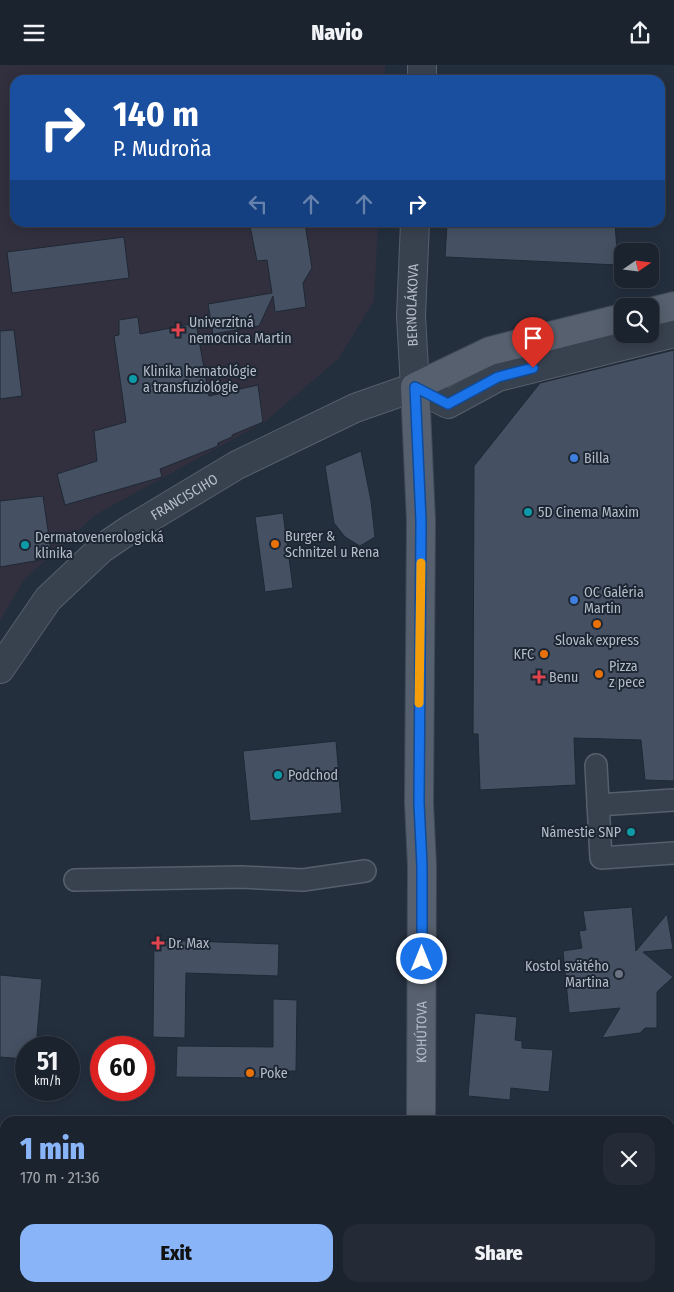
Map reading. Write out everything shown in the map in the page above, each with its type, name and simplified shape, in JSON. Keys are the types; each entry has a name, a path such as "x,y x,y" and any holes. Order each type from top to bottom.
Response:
{"main road":[{"path":"659,310 674,307"},
{"path":"415,387 490,351 614,320"},
{"name":"KOHÚTOVA","path":"415,387 421,521 419,803 422,866 421,1116"}],"street":[{"name":"BERNOLÁKOVA","path":"415,227 411,316 415,387"},
{"path":"415,387 448,404 498,377 674,333"},
{"name":"FRANCISCIHO","path":"0,669 48,599 100,549 236,465 355,408 415,387"},
{"path":"596,765 601,858 674,853"},
{"path":"598,805 674,800"},
{"path":"75,880 241,877 303,880 365,871"}],"shaded area":[{"name":"Univerzitná nemocnica Martin","path":"0,65 385,65 385,75 10,75 10,227 378,227 374,301 338,359 266,421 95,515 24,580 0,620"}],"building":[{"path":"250,227 306,227 312,268 303,283 306,307 275,312 273,296 259,326 213,334 208,304 272,293 267,260 257,261"},
{"path":"447,227 615,227 616,243 614,243 614,265 445,257"},
{"path":"124,237 129,278 12,293 7,252"},
{"path":"138,317 140,334 196,323 209,396 258,385 263,422 232,435 232,437 218,443 218,446 160,469 162,477 65,505 57,474 97,461 94,431 126,422 114,336 119,335 119,320"},
{"path":"14,330 22,396 0,399 0,331"},
{"name":"OC Galéria Martin","path":"674,350 674,781 645,780 641,740 574,738 576,785 480,790 478,734 473,734 474,466 540,383"},
{"path":"361,451 371,501 375,537 360,546 345,537 334,523 325,466"},
{"name":"Dermatovenerologická klinika","path":"43,496 52,558 0,567 0,501"},
{"path":"283,513 293,588 265,592 255,517"},
{"name":"Podchod","path":"336,741 342,813 250,821 243,751"},
{"name":"Kostol svätého Martina","path":"632,907 636,951 667,914 673,949 643,952 673,977 657,992 657,1028 645,1028 640,1033 602,1038 620,1008 569,1013 563,951 582,948 579,931 586,930 583,911"},
{"path":"154,940 279,944 278,976 186,973 185,1038 153,1036"},
{"path":"0,975 42,979 37,1036 15,1036 15,1058 0,1057"},
{"path":"273,999 297,1000 296,1071 265,1071 265,1078 176,1077 177,1046 273,1047"},
{"path":"475,1013 517,1017 515,1040 522,1041 522,1048 553,1050 549,1092 511,1088 510,1100 468,1096"}],"slow traffic":[{"path":"419,703 421,563"}],"place":[{"name":"Univerzitná nemocnica Martin","path":"178,330"},
{"name":"Klinika hematológie a transfuziológie","path":"133,379"},
{"name":"Billa","path":"574,458"},
{"name":"5D Cinema Maxim","path":"528,512"},
{"name":"Burger & Schnitzel u Rena","path":"275,544"},
{"name":"Dermatovenerologická klinika","path":"25,545"},
{"name":"OC Galéria Martin","path":"574,600"},
{"name":"Slovak express","path":"597,624"},
{"name":"KFC","path":"544,654"},
{"name":"Pizza z pece","path":"599,674"},
{"name":"Benu","path":"539,677"},
{"name":"Podchod","path":"278,775"},
{"name":"Námestie SNP","path":"631,832"},
{"name":"Dr. Max","path":"158,943"},
{"name":"Kostol svätého Martina","path":"619,974"},
{"name":"Poke","path":"250,1073"}],"route":[{"path":"422,959 422,866 419,803 421,521 415,387 448,404 498,377 533,368"}]}
